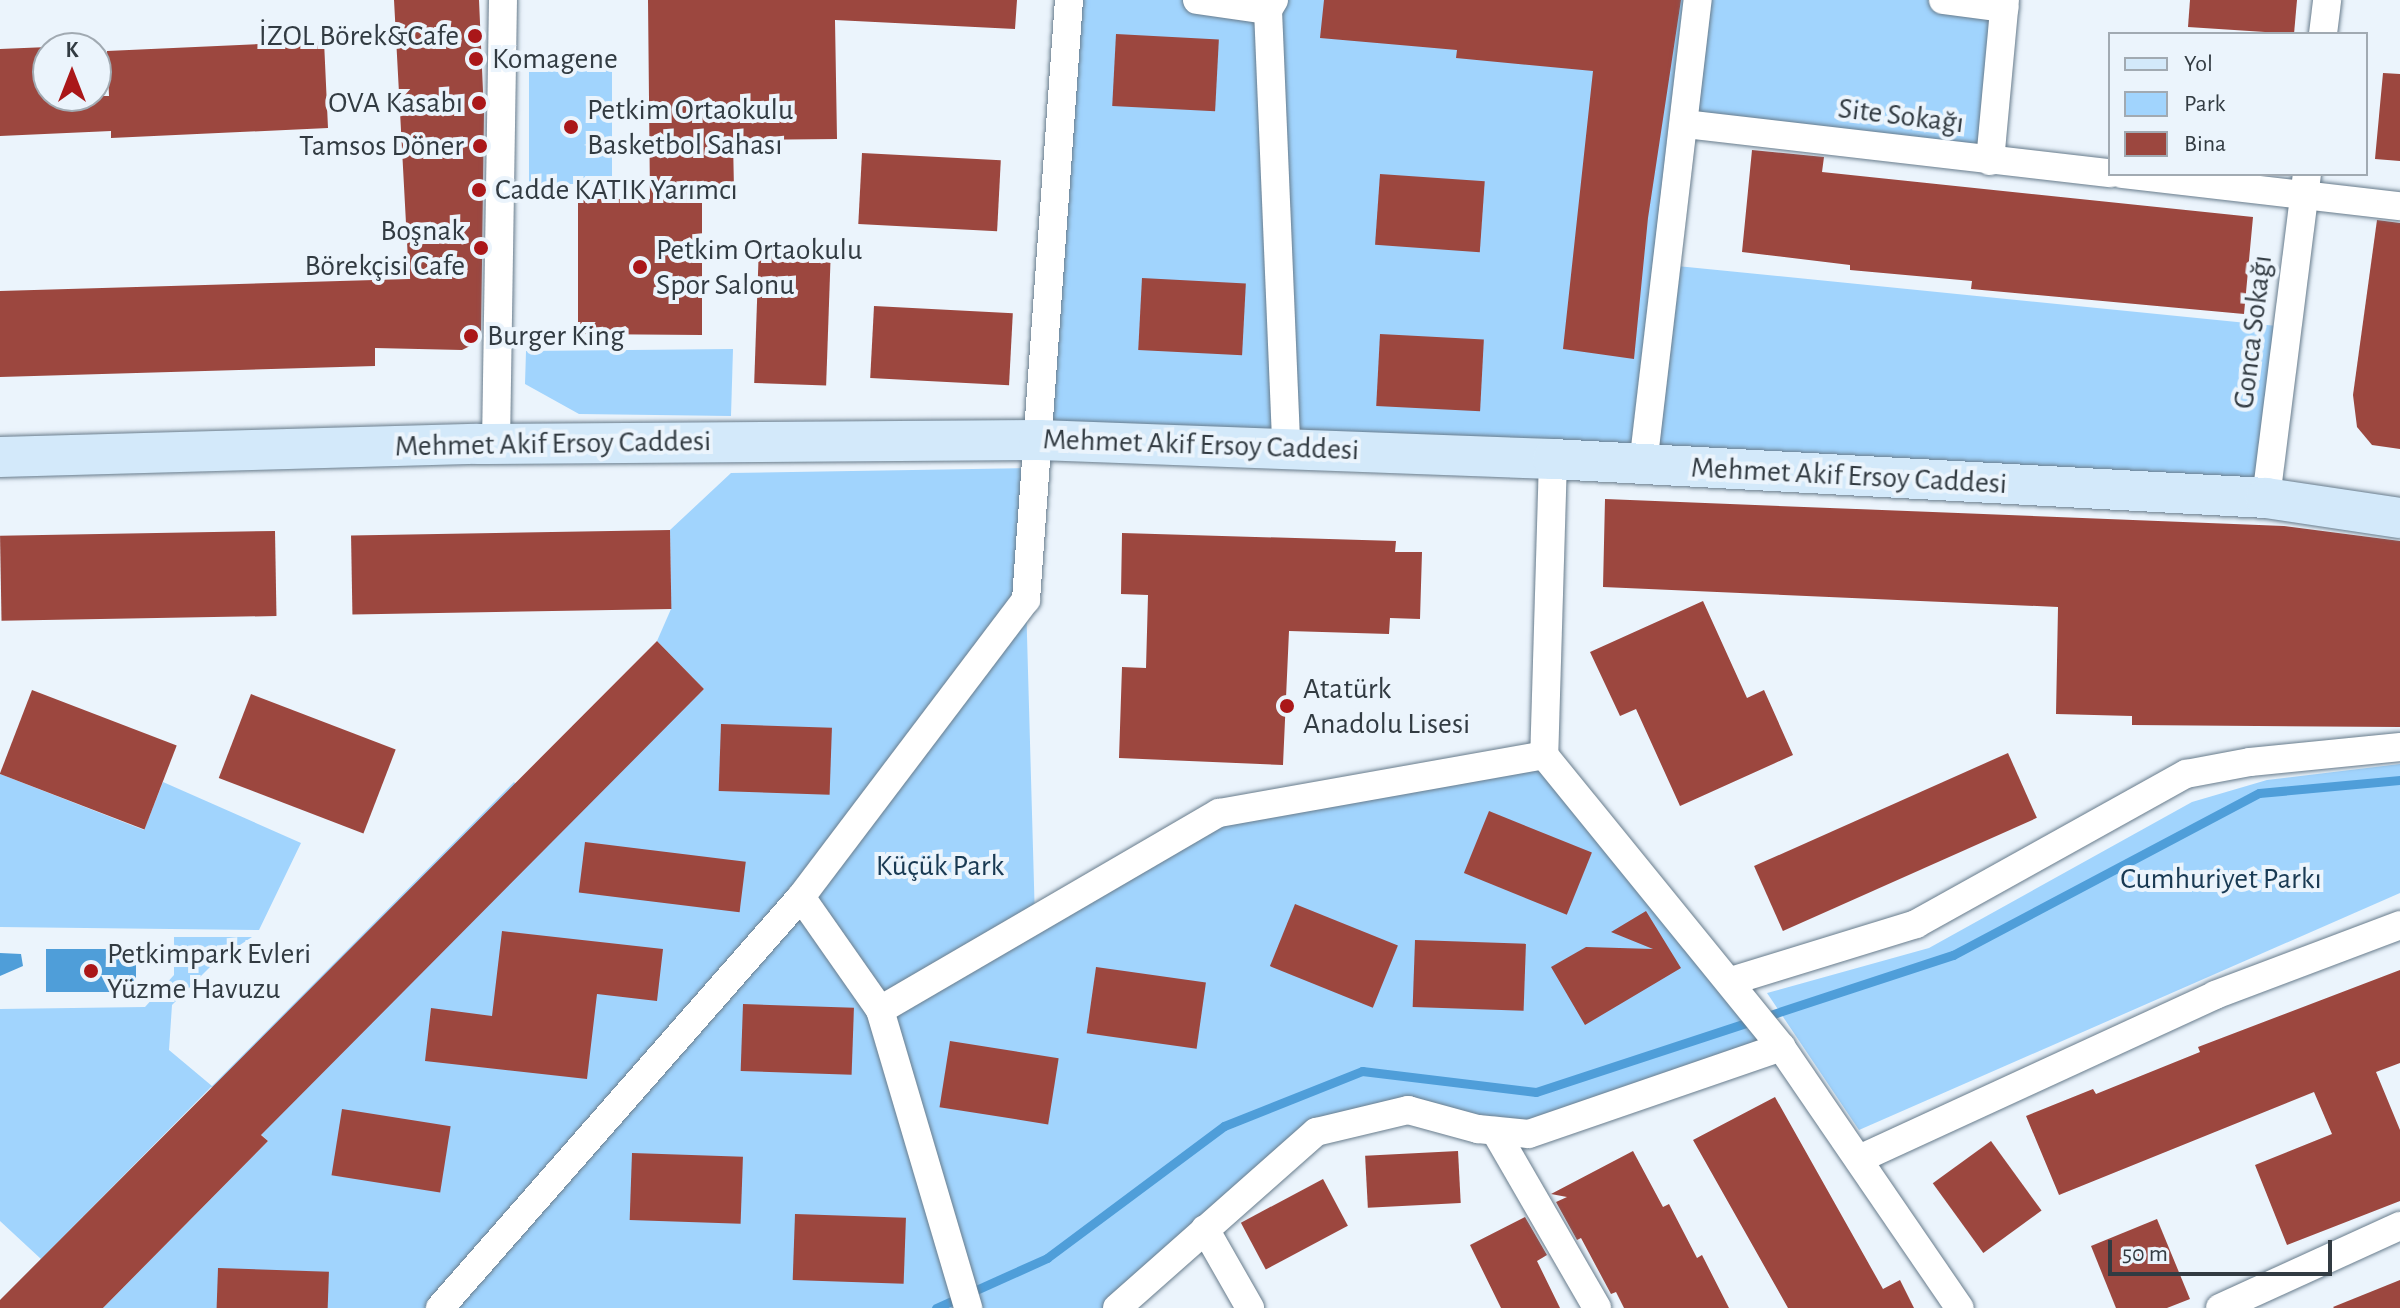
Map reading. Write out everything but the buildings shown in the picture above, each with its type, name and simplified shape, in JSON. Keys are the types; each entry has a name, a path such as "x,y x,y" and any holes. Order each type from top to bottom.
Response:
{"main road":[{"name":"Mehmet Akif Ersoy Caddesi","path":"0,457 496,444 1039,440 1553,459 2266,498 2400,518"}],"street":[{"path":"496,444 503,0"},
{"path":"440,1308 801,897 1026,600 1069,0"},
{"path":"1197,0 1271,5 1286,447"},
{"path":"1643,465 1698,0"},
{"path":"1943,0 2005,4 1990,161"},
{"path":"2323,32 2327,0"},
{"name":"Site Sokağı","path":"1685,124 2108,173"},
{"path":"2163,176 2306,183 2400,206"},
{"name":"Gonca Sokağı","path":"2266,498 2306,183"},
{"path":"1553,459 1544,755 1731,981 1781,1047 1960,1308"},
{"path":"1731,981 1916,924 2186,774 2250,762 2400,747"},
{"path":"880,1010 1219,813 1544,755"},
{"path":"801,897 880,1010 968,1308"},
{"path":"1859,1159 2215,995 2400,925"},
{"path":"1117,1308 1316,1132 1408,1110 1495,1131 1529,1134 1781,1047"},
{"path":"1495,1131 1597,1308"},
{"path":"2220,1308 2400,1226"},
{"path":"1205,1229 1250,1308"}],"green space":[{"path":"1069,0 1943,0 2004,8 1990,161 1685,124 1667,265 2287,327 2266,498 1039,440"},
{"name":"Petkim Ortaokulu Basketbol Sahası","path":"529,68 612,68 612,184 529,184"},
{"path":"733,349 731,416 579,414 525,384 526,351"},
{"name":"Küçük Park","path":"1037,468 1026,600 1035,920 1219,813 1544,755 1781,1047 1529,1134 1408,1110 1316,1132 1117,1308 103,1308 268,1141 211,1087 41,1259 0,1221 0,1009 145,1007 174,975 174,937 252,937 217,960 172,1005 169,1050 212,1086 514,782 561,829 704,689 657,641 671,609 670,530 731,473"},
{"name":"Cumhuriyet Parkı","path":"2400,764 2400,893 1859,1130 1767,993 1929,948 2192,802 2267,780"},
{"path":"0,774 144,830 163,782 301,843 259,930 0,927"}],"shaded area":[{"name":"Petkimpark Evleri Yüzme Havuzu","path":"46,949 136,949 136,992 46,992"},
{"name":"Petkimpark Evleri Yüzme Havuzu","path":"0,953 21,954 23,966 0,976"}],"waterway":[{"path":"936,1308 1047,1258 1224,1126 1362,1071 1536,1092 1953,955 2259,793 2400,780"}],"place":[{"name":"İZOL Börek&Cafe","path":"475,36"},
{"name":"Komagene","path":"476,59"},
{"name":"OVA Kasabı","path":"479,103"},
{"name":"Petkim Ortaokulu Basketbol Sahası","path":"571,127"},
{"name":"Tamsos Döner","path":"480,146"},
{"name":"Cadde KATIK Yarımcı","path":"479,190"},
{"name":"Boşnak Börekçisi Cafe","path":"481,248"},
{"name":"Petkim Ortaokulu Spor Salonu","path":"640,267"},
{"name":"Burger King","path":"471,336"},
{"name":"Atatürk Anadolu Lisesi","path":"1287,706"},
{"name":"Petkimpark Evleri Yüzme Havuzu","path":"91,971"}]}
